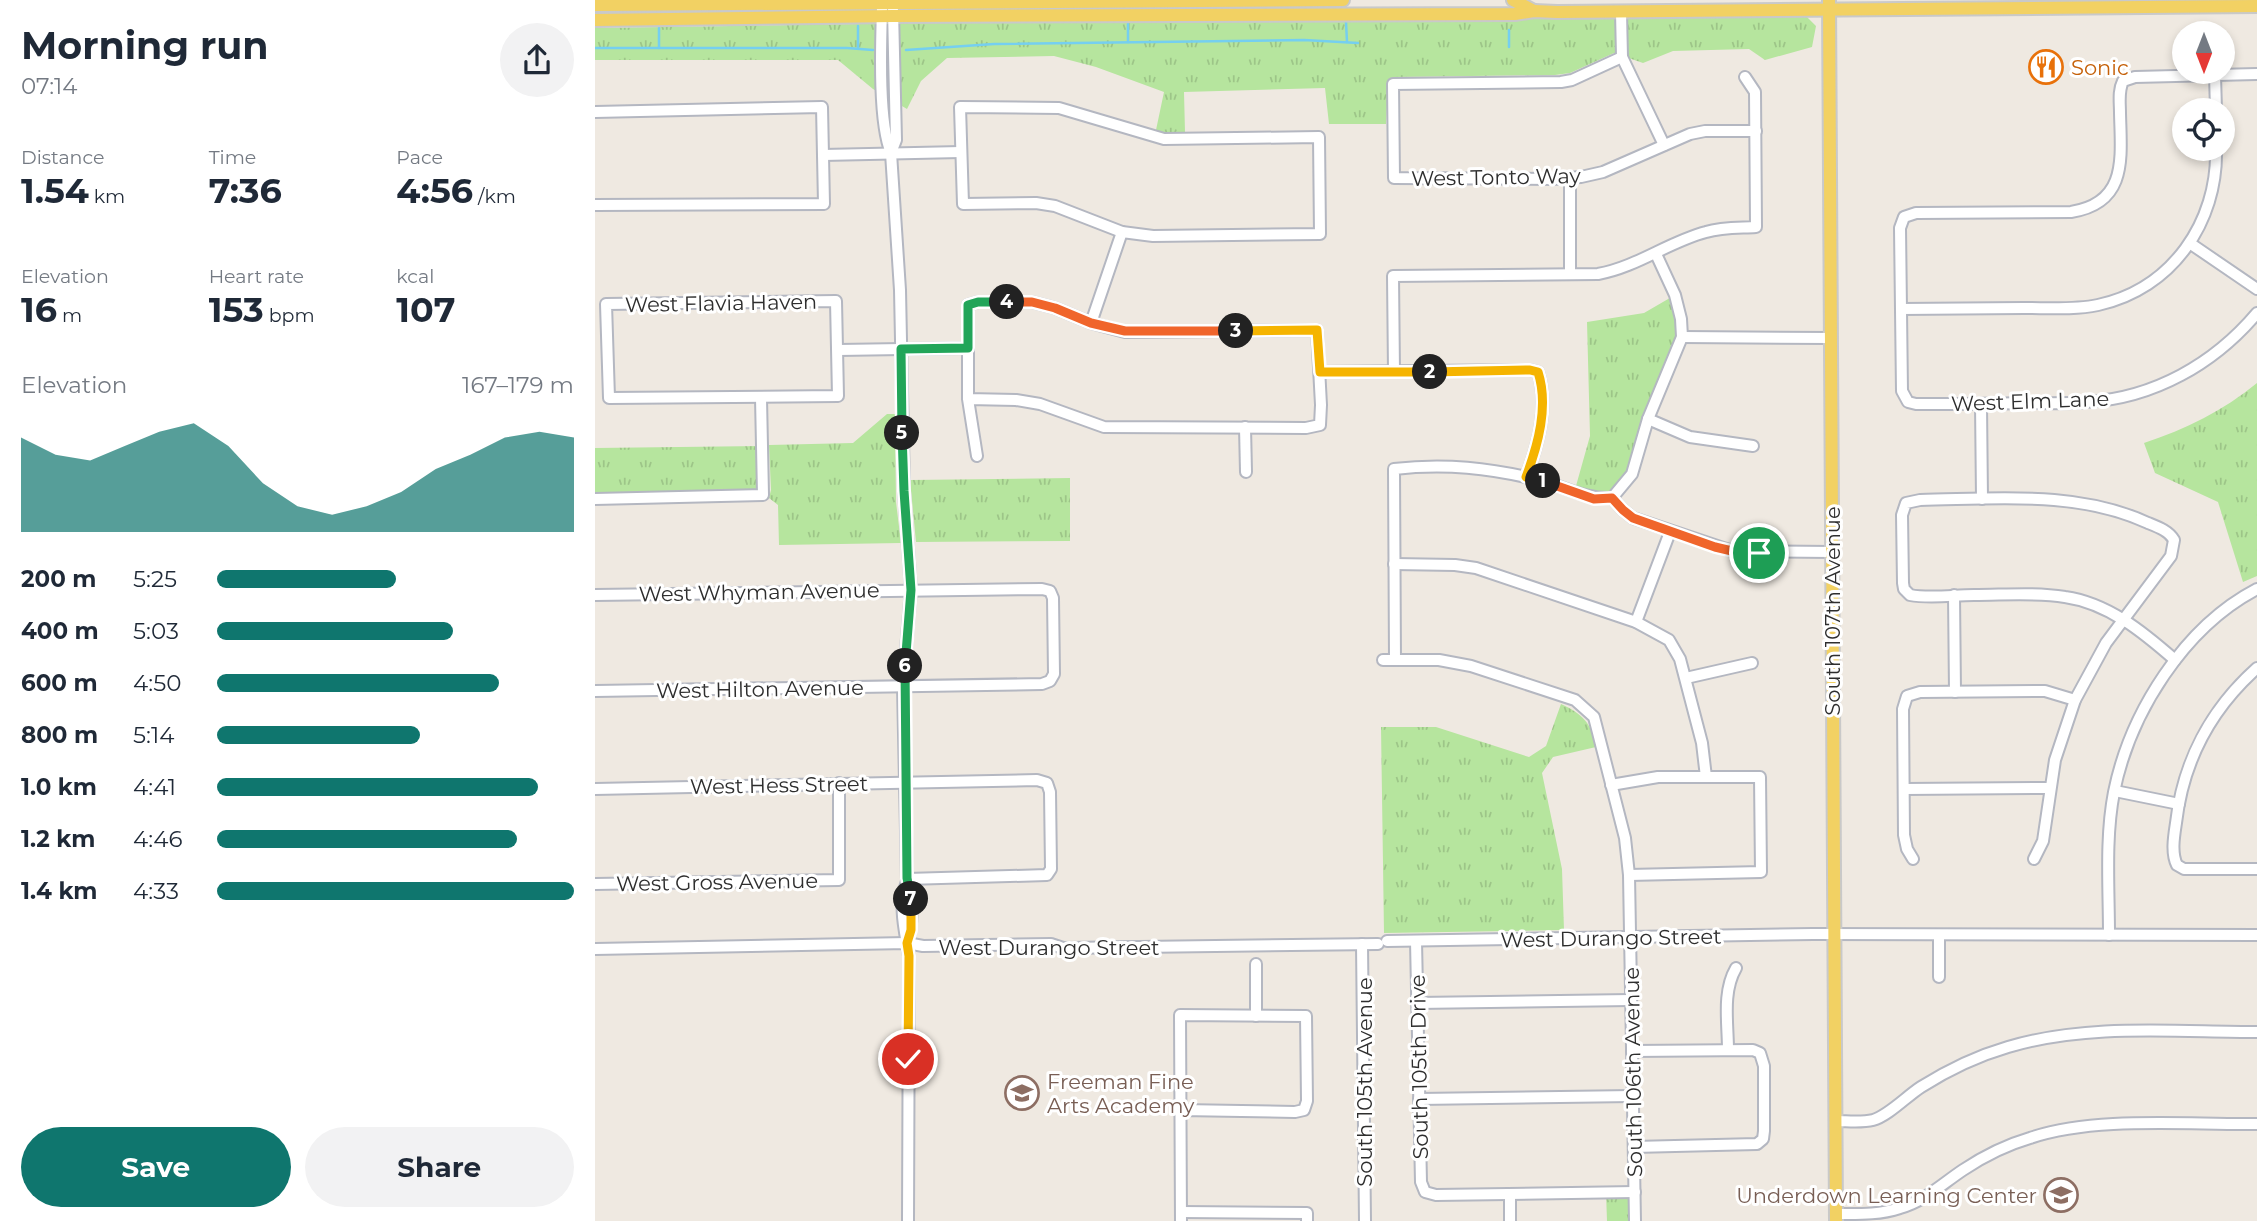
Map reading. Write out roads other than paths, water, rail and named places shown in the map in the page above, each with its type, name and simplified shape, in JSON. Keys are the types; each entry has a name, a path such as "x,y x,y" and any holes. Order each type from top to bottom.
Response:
{"main road":[{"path":"595,20 668,20 888,7 1343,0"},
{"path":"1513,0 1534,10"},
{"path":"595,5 668,2 1342,15 1515,14 1534,10 1621,12 1829,5 2257,6"},
{"name":"South 107th Avenue","path":"1829,5 1836,1217"}],"street":[{"path":"1342,15 1343,0"},
{"path":"668,2 668,20"},
{"path":"888,7 896,139 891,153 898,253 904,491 911,590 903,686 907,878 911,895 911,930 907,943 908,1221"},
{"path":"1621,12 1622,57 1664,145"},
{"name":"West Tonto Way","path":"1622,57 1572,80 1561,82 1393,84 1394,178 1570,178 1604,172 1690,134 1705,131 1756,131"},
{"path":"2235,75 2257,74"},
{"path":"2172,76 2135,77 2123,81 2120,93 2119,174 2113,188 2096,204 2071,212 1916,213 1905,217 1900,228 1901,309 2078,307 2099,304 2126,295 2147,285 2172,265 2190,244 2204,220 2211,199 2216,161"},
{"path":"1394,372 1393,276 1613,271 1705,232 1722,228 1756,227 1755,92 1745,77"},
{"path":"595,112 822,107 824,204 595,205"},
{"path":"960,107 1059,108 1164,139 1319,137 1320,234 1153,236 1122,232 1055,206 1036,203 963,204 961,152 960,107"},
{"path":"823,155 961,152"},
{"path":"1570,178 1570,274"},
{"path":"1091,323 1122,232"},
{"path":"2190,244 2257,289"},
{"path":"1656,254 1675,295 1682,337 1649,419 1632,474 1612,498 1594,499 1552,484 1479,467 1451,465 1394,469 1394,564 1476,568 1636,622 1669,640 1677,652 1686,678 1702,743 1706,777"},
{"name":"West Flavia Haven","path":"607,352 606,304 836,301 838,349"},
{"path":"968,400 1016,400 1040,404 1104,427 1305,428 1319,425 1320,372 1317,330 1143,333 1091,323 1032,302 978,302 968,305 968,400 977,456"},
{"name":"West Elm Lane","path":"1901,309 1901,386 1905,399 1916,404 2088,402 2144,391 2177,377 2209,358 2257,313"},
{"path":"1682,337 1831,338"},
{"path":"595,353 607,352 609,398 761,398 838,396 838,349 968,348"},
{"path":"1320,372 1538,372 1542,384 1539,436 1526,477"},
{"path":"595,499 763,495 761,398"},
{"path":"1981,404 1982,499"},
{"path":"1649,419 1690,437 1753,446"},
{"path":"1245,427 1246,472"},
{"path":"1612,498 1633,518 1732,551 1832,552"},
{"path":"2034,859 2043,841 2049,788 2058,746 2075,700 2097,658 2123,620 2171,556 2175,545 2169,534 2137,518 2103,507 2052,499 1920,500 1906,503 1902,515 1903,583 1906,593 1917,596 2064,597 2093,604 2123,620 2175,660"},
{"path":"1636,622 1670,532"},
{"name":"South 106th Avenue","path":"1394,564 1389,660 1439,660 1471,666 1575,700 1594,717 1625,838 1629,875 1635,1221"},
{"name":"West Whyman Avenue","path":"595,594 1042,589 1049,591 1053,598 1054,674 1050,681"},
{"path":"2109,935 2109,842 2115,791 2125,750 2142,711 2175,660 2203,629 2257,589"},
{"path":"1954,596 1955,692"},
{"path":"1686,678 1752,663"},
{"path":"2257,668 2228,698 2207,728 2191,761 2179,804 2174,846 2177,865 2187,869 2257,869"},
{"name":"West Hilton Avenue","path":"595,691 1042,684 1050,681"},
{"path":"1913,859 1905,842 1903,709 1907,696 1915,693 2045,691 2075,700"},
{"path":"1611,785 1646,778 1760,777 1761,872 1629,875"},
{"name":"West Hess Street","path":"595,789 1037,780 1047,783 1050,792 1052,869 1047,875 907,878"},
{"name":"West Gross Avenue","path":"595,884 839,880 839,783"},
{"path":"1904,789 2049,788"},
{"path":"2115,791 2179,804"},
{"path":"1939,977 1939,935 2257,935"},
{"name":"West Durango Street","path":"595,949 907,943 923,946 1051,944 1063,948 1630,937 1939,935"},
{"name":"South 105th Drive","path":"1416,941 1421,1182 1425,1192 1436,1195 1510,1194"},
{"name":"South 105th Avenue","path":"1362,944 1365,1221"},
{"path":"1256,964 1256,1016"},
{"path":"1728,1050 1727,997 1736,968"},
{"path":"1417,1003 1632,1000"},
{"path":"1181,1111 1304,1110 1307,1101 1306,1016 1179,1015 1181,1217 1307,1213 1307,1221"},
{"path":"1836,1121 1867,1121 1878,1118 1921,1087 1952,1069 1995,1051 2032,1041 2096,1032 2257,1032"},
{"path":"1632,1051 1753,1050 1760,1053 1764,1066 1765,1130 1760,1142 1749,1145 1634,1147"},
{"path":"1419,1099 1633,1096"},
{"path":"1836,1217 1883,1212 1909,1205 1932,1194 1967,1167 1997,1150 2059,1130 2110,1125 2257,1125"},
{"path":"1510,1221 1510,1194 1635,1192"}],"waterway":[{"path":"1346,22 1347,42"},
{"path":"1128,24 1128,42"},
{"path":"858,26 858,47"},
{"path":"659,28 659,48"},
{"path":"1509,30 1509,47"},
{"path":"906,50 994,44 1304,40 1358,43"},
{"path":"595,48 873,50"}],"place":[{"name":"Sonic","path":"2046,67"},
{"name":"Freeman Fine Arts Academy","path":"1022,1093"},
{"name":"Underdown Learning Center","path":"2061,1195"}]}
